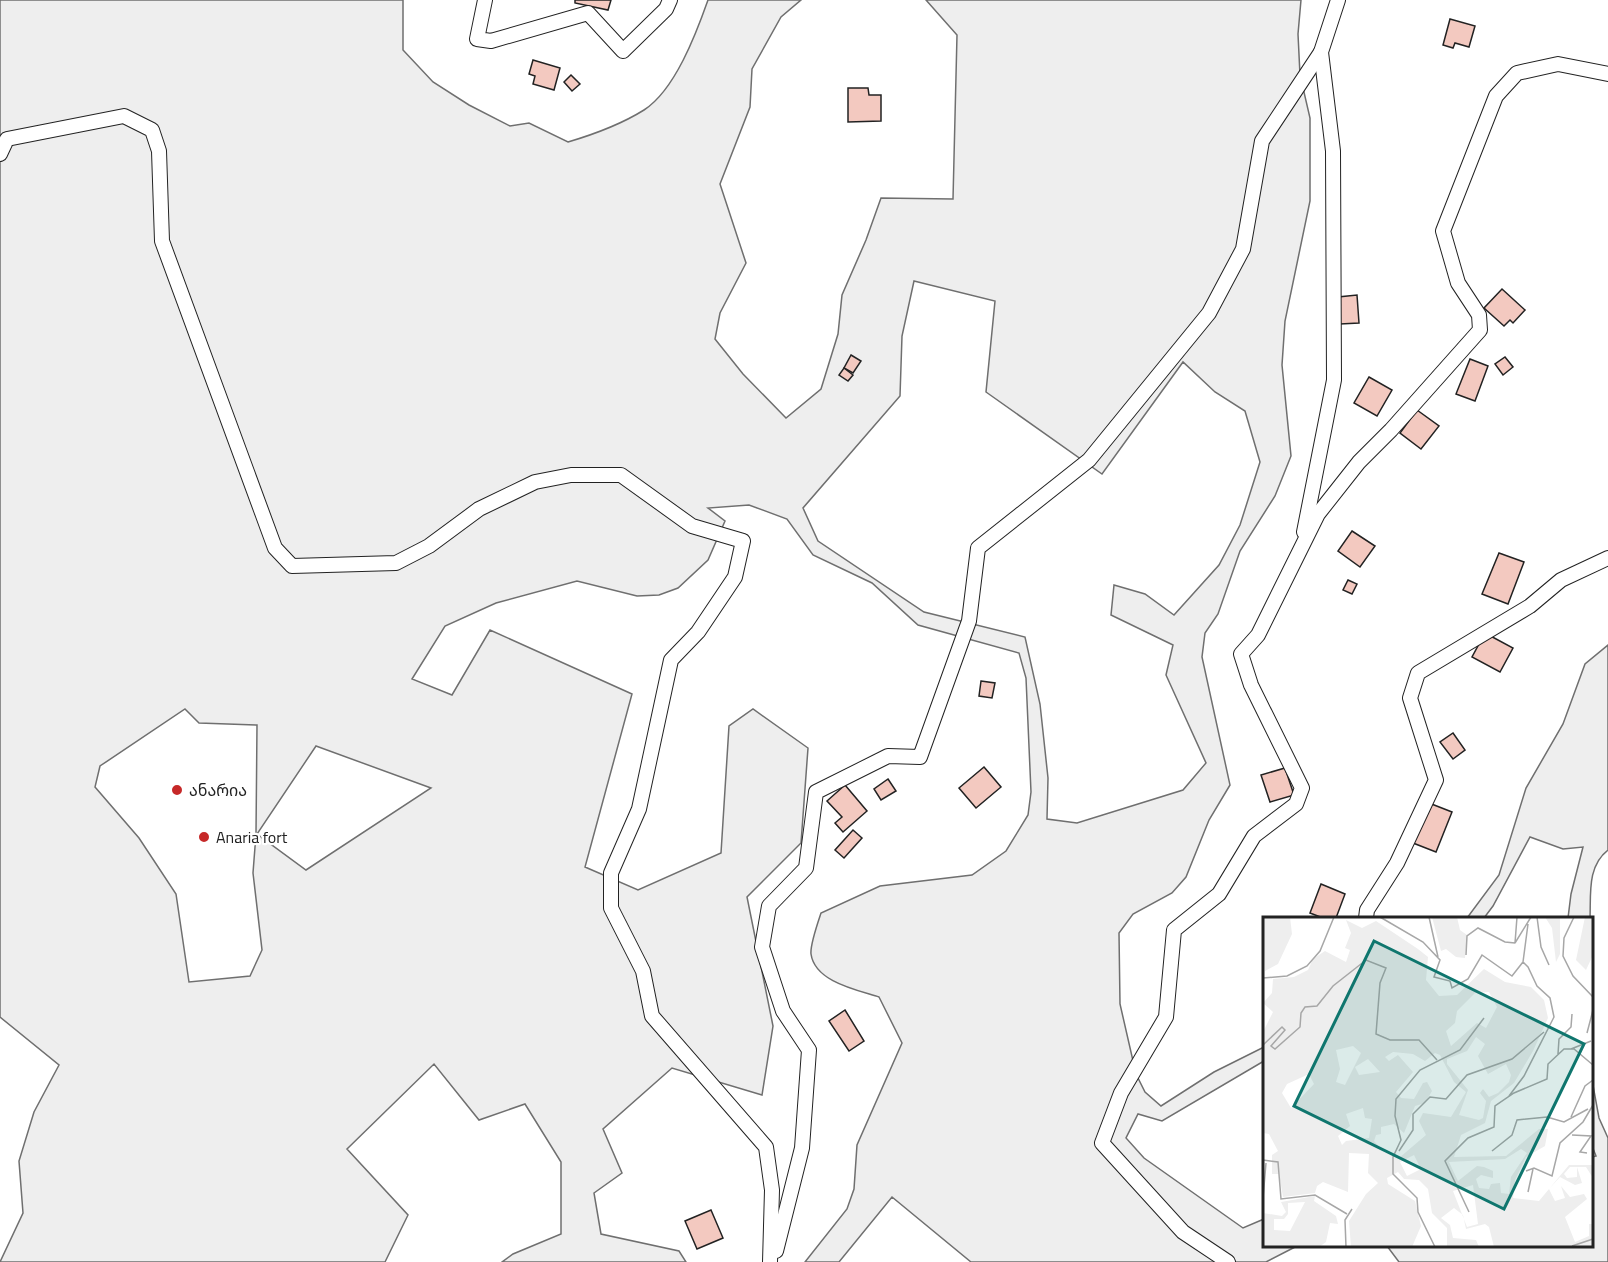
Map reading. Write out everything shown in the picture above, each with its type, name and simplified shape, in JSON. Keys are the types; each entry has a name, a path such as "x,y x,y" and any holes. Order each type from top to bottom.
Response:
{"street":[{"path":"485,0 477,39 491,40 588,13 623,51 666,9 670,0"},
{"path":"771,1262 802,1149 809,1050 783,1011 762,947 770,906 806,868 816,792 888,756 920,758 969,621 978,548 1089,460 1209,313 1243,249 1262,141 1321,52 1338,0"},
{"path":"1301,549 1334,380 1333,151 1321,52"},
{"path":"1228,1262 1183,1232 1102,1143 1121,1093 1166,1017 1174,930 1219,894 1254,836 1296,804 1302,788 1251,685 1241,654 1258,635 1318,514 1359,462 1391,430 1480,330 1479,315 1458,283 1443,231 1496,96 1517,73 1558,64 1608,74"},
{"path":"0,154 7,140 124,116 152,130 159,151 162,241 275,548 292,566 396,563 429,546 479,509 535,482 571,475 621,475 692,526 743,541 735,577 698,632 671,660 639,809 612,873 611,908 643,971 652,1016 766,1147 772,1190 771,1262"},
{"path":"1366,917 1367,910 1398,863 1436,780 1410,698 1418,673 1530,606 1561,580 1608,558"}],"shaded area":[{"path":"0,0 403,0 403,50 433,82 469,105 510,126 529,123 568,142 617,125 655,101 675,75 683,60 708,0 801,0 781,17 752,69 750,107 720,184 746,263 720,313 715,339 743,374 786,418 821,389 838,334 842,295 881,198 953,199 957,35 926,0 1301,0 1298,34 1300,75 1310,118 1310,201 1285,321 1282,365 1291,456 1275,496 1240,551 1218,614 1205,633 1202,657 1230,785 1209,820 1186,877 1172,893 1133,914 1119,933 1120,1004 1136,1074 1145,1092 1161,1106 1214,1072 1263,1048 1263,1062 1162,1121 1138,1114 1126,1138 1144,1158 1243,1228 1263,1219 1263,1247 1295,1247 1266,1262 971,1262 892,1197 839,1262 805,1262 847,1209 854,1189 857,1145 902,1043 879,997 849,988 828,978 814,964 811,950 821,913 880,886 972,875 1006,851 1028,815 1031,792 1026,678 1019,653 918,625 872,583 813,555 787,519 749,505 708,508 725,521 708,560 678,588 659,595 637,596 577,581 496,603 445,626 412,679 452,695 490,630 632,694 585,867 638,890 721,853 729,726 753,709 808,748 801,843 747,897 773,1026 762,1095 672,1068 603,1129 622,1173 594,1193 601,1234 679,1251 686,1262 502,1262 513,1254 561,1234 561,1162 525,1104 479,1120 434,1064 347,1149 408,1215 385,1262 0,1262 23,1213 19,1161 34,1112 59,1065 0,1017","holes":["914,281 995,301 986,392 1102,474 1183,362 1215,392 1245,411 1260,462 1240,525 1219,565 1174,615 1145,594 1114,585 1111,615 1173,645 1166,675 1206,763 1183,790 1077,823 1047,819 1048,778 1040,704 1025,637 924,612 818,541 803,508 900,396 902,336","185,709 199,723 257,725 256,834 253,873 262,950 250,976 189,982 176,894 139,838 95,787 100,766","316,746 431,788 306,870 257,834"]},
{"path":"1608,645 1608,850 1596,864 1593,872 1590,917 1568,917 1571,894 1583,847 1563,849 1530,837 1485,917 1468,917 1499,875 1526,788 1563,724 1585,664"},
{"path":"1593,1085 1599,1118 1608,1138 1608,1262 1399,1262 1388,1247 1593,1247 1593,1157 1596,1156 1593,1148"}],"building":[{"path":"575,0 611,0 608,10 575,3"},
{"path":"1450,19 1475,26 1469,47 1455,43 1453,48 1443,45"},
{"path":"533,60 560,68 554,90 533,84 535,76 529,74"},
{"path":"571,75 580,84 572,91 564,82"},
{"path":"848,88 868,88 869,95 881,95 881,121 848,122"},
{"path":"1502,289 1525,310 1513,323 1510,320 1504,326 1484,308"},
{"path":"1357,295 1359,323 1340,324 1338,297"},
{"path":"851,355 861,361 853,373 844,368"},
{"path":"1505,357 1513,367 1503,375 1495,364"},
{"path":"1470,359 1488,366 1475,401 1456,394"},
{"path":"844,368 853,375 848,381 839,375"},
{"path":"1369,377 1392,390 1377,416 1354,403"},
{"path":"1417,410 1439,426 1421,449 1400,433"},
{"path":"1352,531 1375,546 1360,567 1338,551"},
{"path":"1499,553 1524,562 1508,604 1482,594"},
{"path":"1348,580 1357,584 1352,594 1343,590"},
{"path":"1485,633 1513,648 1500,672 1472,657"},
{"path":"981,681 995,683 992,698 979,696"},
{"path":"1453,733 1465,750 1453,759 1440,742"},
{"path":"984,767 1001,787 976,808 959,788"},
{"path":"1285,768 1294,795 1270,802 1261,775"},
{"path":"888,779 896,791 881,800 874,789"},
{"path":"845,785 867,811 843,832 835,823 842,817 827,801"},
{"path":"1429,803 1452,812 1436,852 1413,843"},
{"path":"853,830 862,838 844,858 835,850"},
{"path":"1321,884 1345,894 1336,917 1320,917 1310,913"},
{"path":"845,1010 864,1041 849,1051 829,1021"},
{"path":"711,1210 723,1238 697,1249 685,1221"}],"place":[{"name":"ანარია","path":"177,790"},
{"name":"Anaria fort","path":"204,837"}]}
